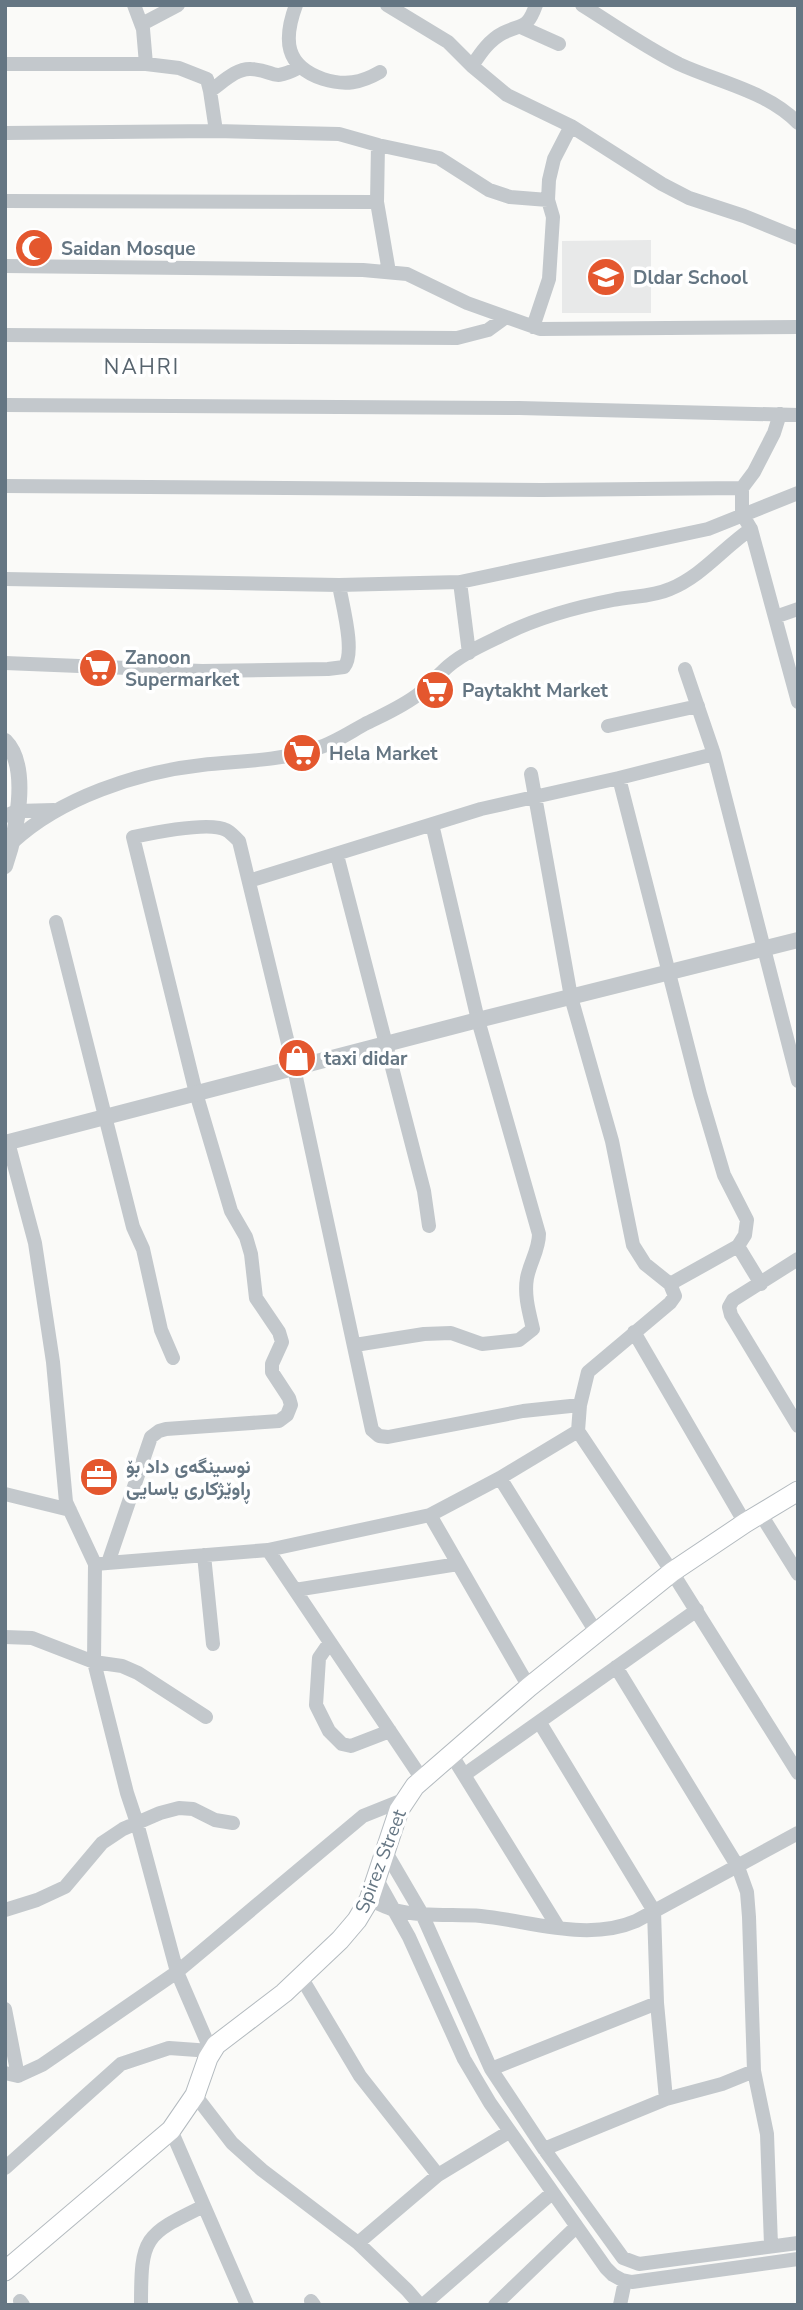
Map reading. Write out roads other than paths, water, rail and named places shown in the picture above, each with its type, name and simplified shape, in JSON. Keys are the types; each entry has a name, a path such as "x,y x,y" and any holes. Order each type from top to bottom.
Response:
{"main road":[{"name":"Spirez Street","path":"5,2270 172,2130 195,2095 211,2052 222,2039 301,1977 357,1920 369,1900 384,1849 403,1800 422,1779 529,1687 672,1572 752,1518 798,1491"}],"street":[{"path":"134,5 142,24 146,64"},
{"path":"142,24 178,5"},
{"path":"296,5 290,22 289,42 294,61 306,73 349,84 364,82 380,72"},
{"path":"387,5 405,10 448,42 471,66 507,95 571,126 619,159 689,198 798,238"},
{"path":"471,66 488,44 531,19 537,5"},
{"path":"582,5 654,51 776,104 798,123"},
{"path":"521,27 559,44"},
{"path":"5,64 146,64 179,68 206,79 211,90 216,131"},
{"path":"211,90 239,71 250,69 274,76 285,75 300,67"},
{"path":"533,327 549,279 553,217 548,200 549,180 554,159 571,126"},
{"path":"5,133 216,131 340,134 439,158 489,190 510,197 548,200"},
{"path":"378,145 377,202 389,272"},
{"path":"5,201 377,202"},
{"path":"5,266 389,272 407,274 467,303 540,329 798,327"},
{"path":"5,335 457,338 488,330 506,317"},
{"path":"5,405 506,408 798,415"},
{"path":"780,414 774,433 754,472 742,488 742,514 751,529 798,702"},
{"path":"5,486 542,490 742,488"},
{"path":"5,579 339,585 460,582 708,530 798,493"},
{"path":"13,842 30,827 58,810 148,774 288,756 332,743 418,695 443,671 469,653 534,621 614,600 648,596 668,590 687,581 751,529"},
{"path":"460,582 469,653"},
{"path":"5,663 202,671 344,667 349,662 349,648 339,585"},
{"path":"775,617 798,609"},
{"path":"685,669 714,754 798,1081"},
{"path":"608,726 698,706"},
{"path":"5,741 18,762 11,813 13,842 5,866"},
{"path":"249,881 481,809 714,754"},
{"path":"531,774 571,997 611,1141 633,1245 645,1264 670,1284 675,1296 588,1372 580,1405 578,1431 697,1610 798,1773"},
{"path":"619,778 724,1175 747,1220 745,1235 738,1246 670,1284"},
{"path":"11,813 58,810"},
{"path":"355,1345 424,1334 451,1333 482,1343 519,1340 533,1329 526,1301 527,1277 539,1246 539,1234 478,1020 432,824"},
{"path":"5,2168 121,2064 169,2048 211,2052 177,1972 94,1662 101,1564 151,1437 166,1429 279,1421 287,1415 291,1405 272,1372 272,1364 282,1342 279,1332 256,1298 251,1254 246,1237 231,1211 196,1093 133,837 166,830 212,828 225,829 239,841 294,1068 372,1430 379,1436 388,1437 523,1411 580,1405"},
{"path":"337,855 424,1191 429,1226"},
{"path":"55,922 133,1227 143,1249 161,1330 173,1359"},
{"path":"101,1564 66,1502 53,1362 35,1243 6,1139 104,1117 798,940"},
{"path":"738,1246 761,1284"},
{"path":"796,1265 733,1300 729,1307 731,1315 798,1426"},
{"path":"634,1332 752,1518 798,1574"},
{"path":"101,1564 268,1550 430,1515 500,1478 578,1431"},
{"path":"500,1478 596,1632"},
{"path":"5,1494 70,1510"},
{"path":"430,1515 529,1687"},
{"path":"268,1550 422,1779"},
{"path":"204,1555 213,1644"},
{"path":"295,1590 458,1564"},
{"path":"464,1775 697,1610"},
{"path":"5,1637 32,1638 94,1662 122,1666 138,1673 206,1717"},
{"path":"330,1642 319,1658 316,1705 329,1731 342,1744 351,1746 390,1731"},
{"path":"616,1667 743,1879 749,1904 754,2071 767,2134 771,2245"},
{"path":"540,1723 654,1911 657,2003 666,2099"},
{"path":"451,1754 558,1927"},
{"path":"5,2009 11,2075 42,2065 177,1972 363,1816 403,1800"},
{"path":"5,1910 37,1900 65,1887 102,1843 137,1823 179,1808 193,1809 215,1820 233,1823"},
{"path":"369,1900 395,1910 422,1914 483,1916 597,1930 617,1928 636,1922 798,1833"},
{"path":"384,1849 422,1914 491,2069 617,2251 630,2262 639,2264 798,2243"},
{"path":"376,1878 417,1953 464,2059 509,2133 613,2275 625,2281 642,2281 798,2259"},
{"path":"301,1977 360,2076 438,2175"},
{"path":"491,2069 657,2003"},
{"path":"544,2148 666,2099 722,2084 754,2071"},
{"path":"195,2095 232,2143 262,2170 358,2243 421,2305 552,2193"},
{"path":"172,2130 247,2305"},
{"path":"358,2243 438,2175 509,2133"},
{"path":"141,2305 144,2252 151,2238 162,2226 204,2206"},
{"path":"495,2305 576,2227"},
{"path":"620,2305 625,2281"}],"place":[{"name":"Saidan Mosque","path":"34,248"},
{"name":"Dldar School","path":"606,277"},
{"name":"Zanoon Supermarket","path":"98,668"},
{"name":"Paytakht Market","path":"435,690"},
{"name":"Hela Market","path":"302,753"},
{"name":"taxi didar","path":"297,1058"},
{"name":"نوسینگەی داد بۆ ڕاوێژكاری یاسایی","path":"99,1477"}],"district":[{"name":"NAHRI","path":"142,367"}]}
